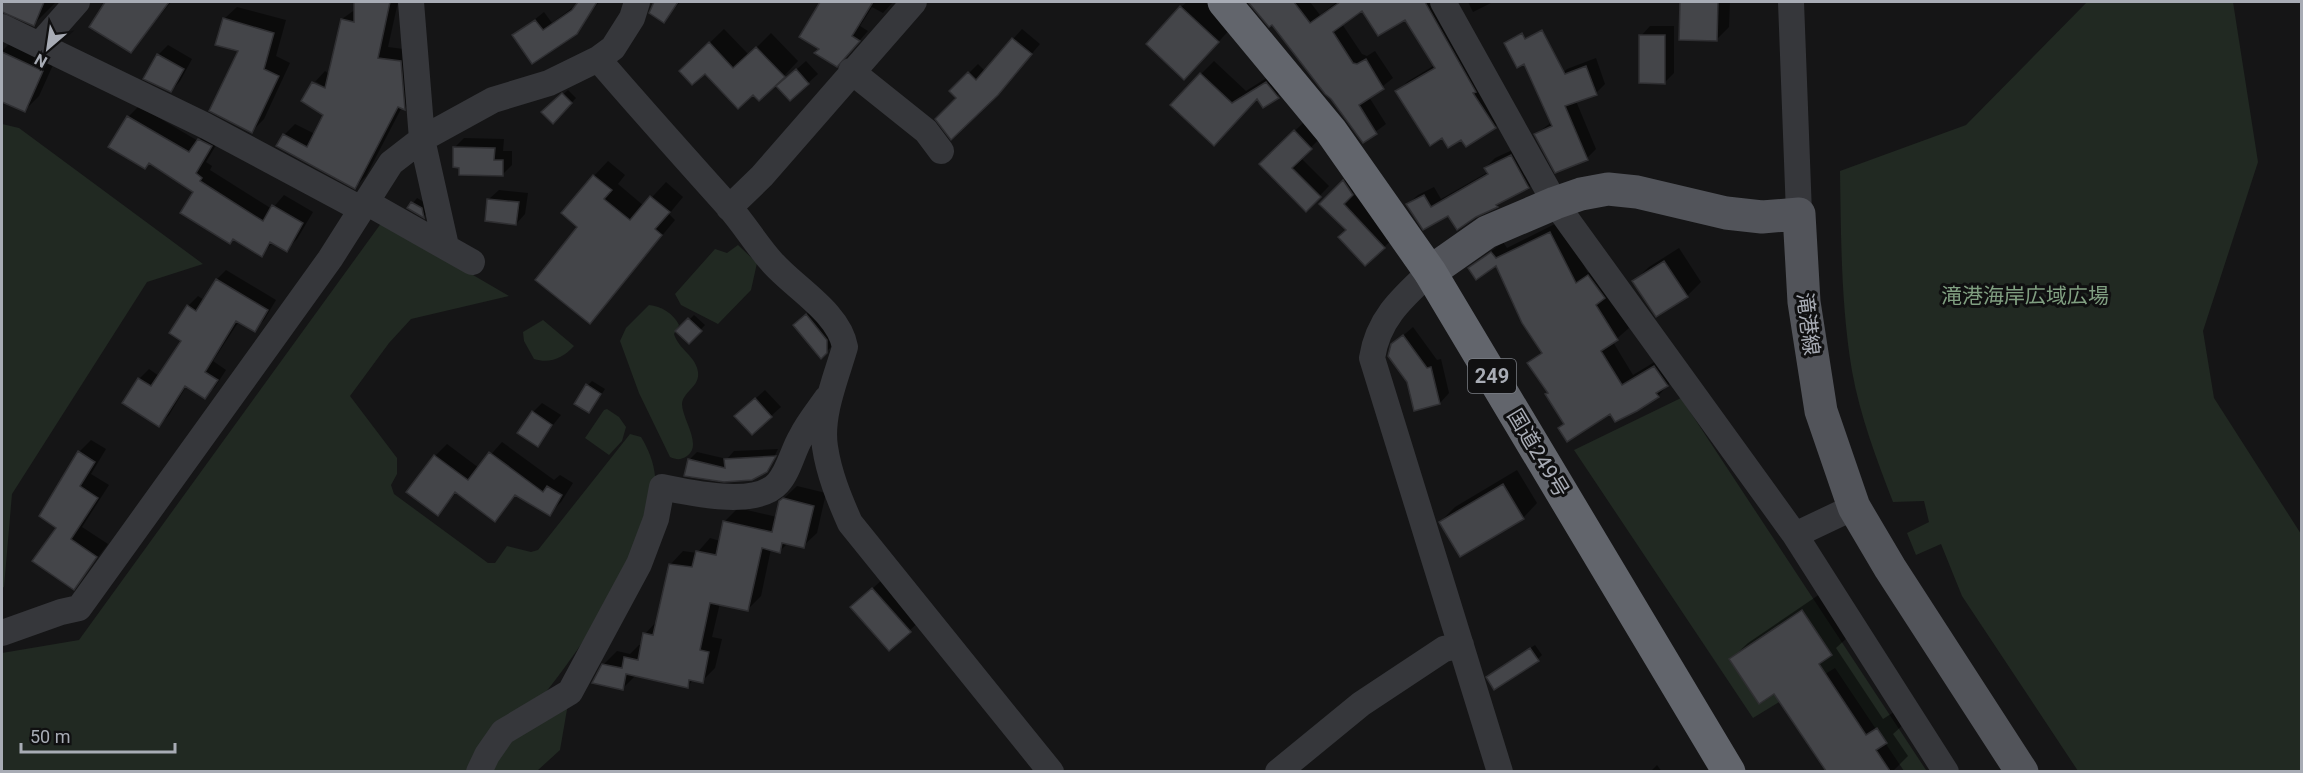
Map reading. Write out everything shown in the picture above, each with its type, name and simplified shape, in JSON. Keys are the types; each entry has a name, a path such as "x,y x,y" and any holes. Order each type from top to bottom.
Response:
{"highway":[{"name":"国道249号","path":"1224,2 1331,131 1430,272 1729,771"}],"main road":[{"path":"1430,272 1487,232 1556,203 1608,189 1637,192 1726,213 1762,217 1799,214"},
{"name":"滝港線","path":"1799,214 1804,302 1821,411 1854,507 1890,568 2022,771"}],"street":[{"path":"40,44 77,2"},
{"path":"411,2 422,139 446,246"},
{"path":"2,633 79,608 330,259 391,163 422,139 493,100 549,83 598,59 613,48 632,18 637,2"},
{"path":"729,208 762,176 851,71 914,2"},
{"path":"1443,2 1556,203 1795,535 1946,771"},
{"path":"1791,2 1799,214"},
{"path":"2,27 204,125 446,246 472,262"},
{"path":"598,59 688,165 729,208 773,263 810,296 843,336 845,347 826,418 825,446 834,485 850,522 1051,771"},
{"path":"851,71 926,131 941,151"},
{"path":"1430,272 1392,307 1374,342 1371,358 1500,771"},
{"path":"479,771 503,732 570,693 639,564 656,519 662,487 694,493 752,497 762,494 779,483 801,436 832,391"},
{"path":"1795,535 1854,507"},
{"path":"1278,771 1361,704 1444,649 1461,645"}],"green space":[{"name":"滝港海岸広域広場","path":"2087,2 2233,2 2258,162 2203,331 2214,398 2301,534 2301,771 2078,771 1962,596 1941,544 1916,555 1907,533 1929,522 1924,501 1893,502 1864,421 1852,371 1846,321 1842,271 1840,171 1966,125"},
{"path":"2,124 19,128 203,264 147,282 12,494 4,587 2,588"},
{"path":"382,222 509,296 411,319 389,343 350,396 397,458 397,474 391,485 394,494 488,563 495,563 507,546 531,552 538,550 630,434 641,437 652,461 655,480 654,493 628,563 588,635 539,701 570,692 560,750 537,771 2,772 2,653 79,640"},
{"path":"738,245 757,263 751,290 718,324 681,305 675,294 715,249 727,253"},
{"path":"649,305 667,311 674,317 679,325 674,334 676,340 697,366 698,377 682,404 693,445 687,456 681,459 670,457 639,393 620,341 626,328"},
{"path":"543,320 574,346 561,357 545,361 534,359 524,341 523,332"},
{"path":"1681,398 1926,770 1904,771 1835,668 1753,718 1574,450"},
{"path":"607,409 619,417 626,427 622,441 609,455 585,438"}],"building":[{"path":"2,2 44,2 34,26 2,12"},
{"path":"105,2 169,2 131,53 89,27"},
{"path":"354,2 390,2 378,58 401,61 405,110 398,107 355,189 276,146 283,134 307,147 323,115 301,101 312,82 325,88 341,19 354,22"},
{"path":"578,2 597,2 577,34 532,64 512,35 535,20 543,30 572,10"},
{"path":"654,2 678,2 664,23 649,13"},
{"path":"820,2 873,2 852,36 860,41 837,67 814,53 819,49 799,37"},
{"path":"1248,2 1294,2 1310,23 1340,2 1425,2 1476,92 1473,93 1496,128 1466,147 1461,140 1448,148 1442,138 1430,146 1395,91 1435,68 1405,20 1378,36 1362,11 1333,32 1353,63 1357,64 1366,59 1384,89 1359,105 1377,134 1363,143 1272,25 1269,27"},
{"path":"1680,2 1718,2 1717,41 1679,40"},
{"path":"1180,6 1219,42 1184,80 1146,44"},
{"path":"223,18 274,33 264,69 279,76 252,133 209,111 238,51 215,45"},
{"path":"1542,30 1565,74 1586,66 1597,95 1565,106 1588,160 1555,173 1534,134 1552,126 1524,64 1517,68 1504,43 1522,33 1525,39"},
{"path":"1639,35 1665,35 1665,84 1639,83"},
{"path":"1012,38 1032,54 998,95 951,140 935,119 956,98 949,91 968,72 976,80"},
{"path":"709,42 733,68 756,47 785,77 759,101 753,95 738,109 705,74 692,85 679,71"},
{"path":"2,52 43,71 25,112 2,102"},
{"path":"157,54 184,69 171,92 143,79"},
{"path":"796,69 809,84 790,101 776,86"},
{"path":"1200,73 1232,103 1266,82 1279,98 1263,108 1257,99 1214,146 1170,105"},
{"path":"562,93 572,103 553,124 541,112"},
{"path":"127,116 189,152 198,139 212,146 196,173 202,178 200,181 263,221 272,205 303,223 287,252 270,242 262,257 233,239 230,244 180,213 193,192 149,163 145,169 108,147"},
{"path":"1294,130 1312,149 1292,168 1321,197 1306,212 1259,164"},
{"path":"453,147 495,148 494,160 503,160 503,176 459,175 459,168 453,167"},
{"path":"1511,155 1529,188 1496,205 1498,207 1476,217 1457,230 1448,216 1423,230 1406,204 1424,195 1431,207 1488,174 1484,168"},
{"path":"593,175 612,190 604,199 630,220 650,196 670,212 655,229 662,235 590,324 535,280 577,227 561,213"},
{"path":"1343,180 1353,195 1344,204 1385,248 1365,266 1338,237 1346,230 1319,204"},
{"path":"487,199 519,202 516,225 485,221"},
{"path":"411,202 422,208 424,218 407,208"},
{"path":"1550,232 1576,283 1588,275 1605,298 1596,305 1618,340 1601,351 1622,385 1654,366 1668,386 1656,393 1659,397 1637,411 1615,422 1610,414 1567,442 1558,428 1564,424 1545,394 1548,393 1527,363 1542,353 1522,323 1496,266 1476,280 1468,268 1491,252 1496,258"},
{"path":"1664,261 1688,297 1656,317 1632,281"},
{"path":"216,279 268,310 255,332 236,321 205,372 218,380 205,399 185,386 159,427 122,403 138,378 151,386 181,341 169,333 187,305 196,311"},
{"path":"806,314 827,340 827,353 821,359 793,325"},
{"path":"688,318 702,331 689,344 675,331"},
{"path":"1403,335 1427,368 1431,367 1440,404 1414,411 1407,382 1388,356 1391,344"},
{"path":"586,384 601,394 589,413 574,404"},
{"path":"755,398 772,417 752,435 734,416"},
{"path":"532,411 552,425 538,447 517,433"},
{"path":"78,451 95,462 80,486 98,498 71,539 97,557 74,590 32,561 56,528 39,516"},
{"path":"489,452 543,492 547,486 562,495 550,516 515,495 495,522 455,492 438,516 406,492 434,455 468,480"},
{"path":"776,456 767,472 752,480 724,482 684,476 688,459 725,468 724,459"},
{"path":"1503,484 1524,519 1460,557 1439,522"},
{"path":"783,498 814,506 804,548 782,543 780,553 762,548 748,611 710,603 700,650 709,652 703,683 689,680 688,688 626,674 623,690 592,683 602,664 622,668 624,657 638,660 643,633 653,635 669,564 692,567 696,551 716,555 723,521 772,532 779,501"},
{"path":"872,588 911,632 889,651 850,607"},
{"path":"1802,610 1832,655 1819,664 1866,735 1877,728 1887,743 1876,750 1890,771 1826,771 1774,694 1759,704 1729,659"},
{"path":"1530,648 1539,661 1494,690 1486,677"}]}
